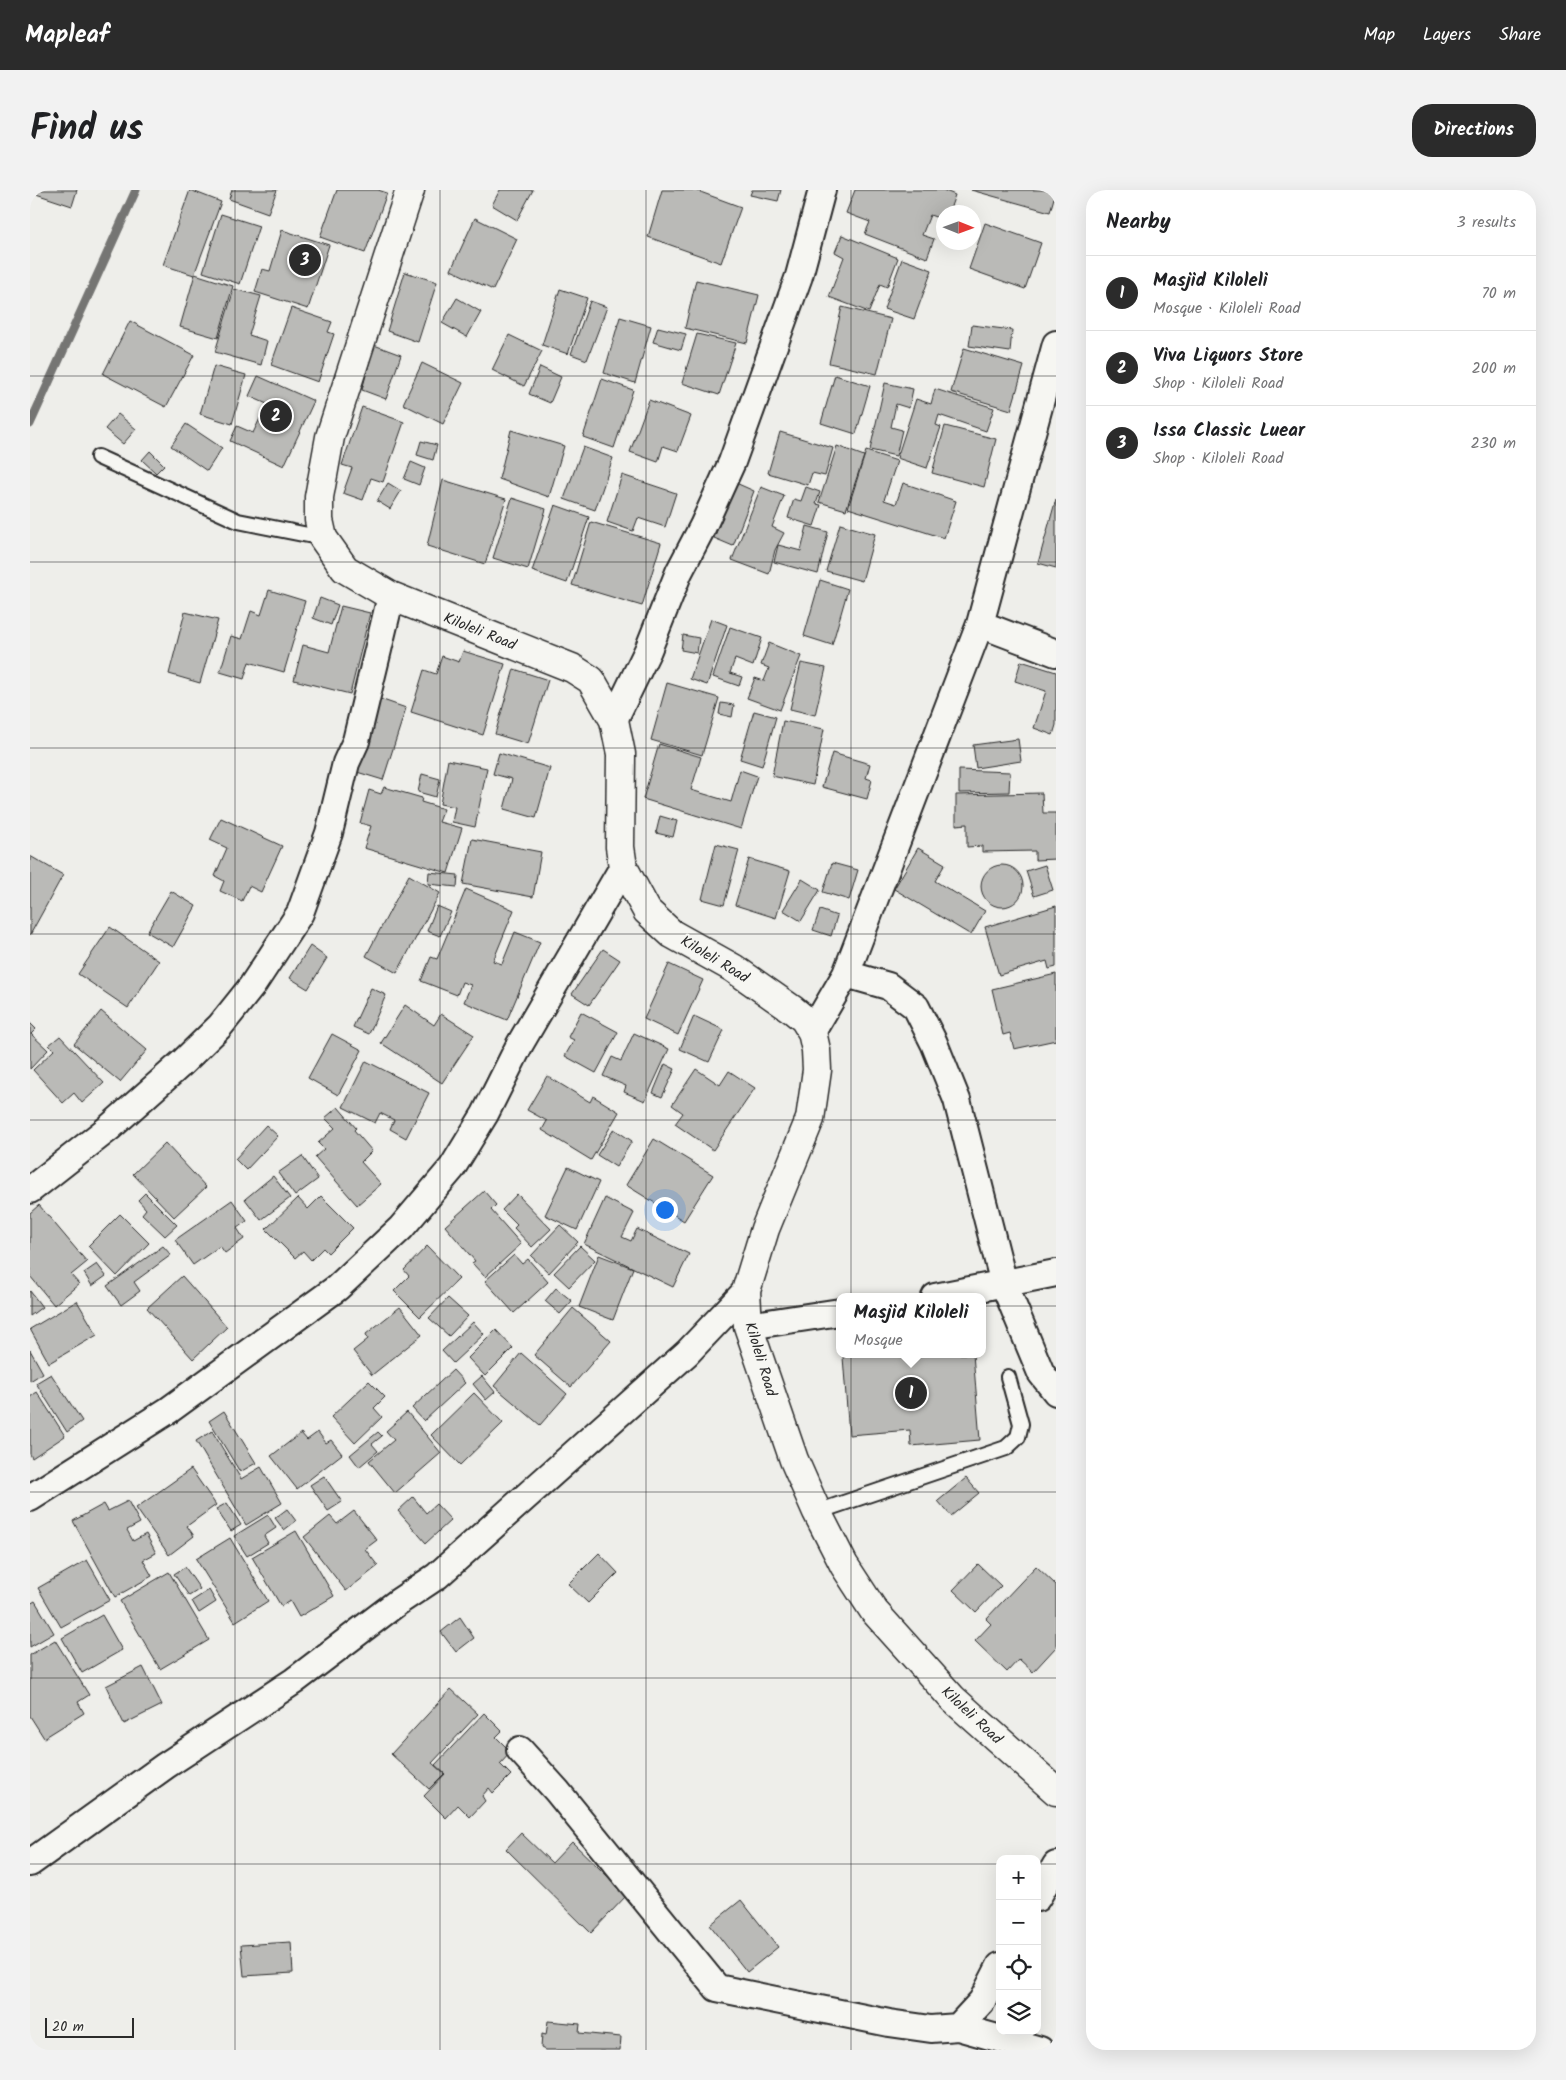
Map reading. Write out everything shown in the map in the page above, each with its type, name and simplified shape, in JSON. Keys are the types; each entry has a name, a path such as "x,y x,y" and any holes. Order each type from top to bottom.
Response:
{"main road":[{"name":"Kiloleli Road","path":"410,190 330,437 319,497 319,520 323,538 344,568 391,596 572,668 590,680 614,720 621,754 620,847 623,867 646,911 672,934 733,968 793,1010 804,1019 812,1032 816,1050 817,1070 810,1119 765,1230 746,1292 748,1326 794,1460 817,1512 844,1565 874,1611 952,1699 1056,1791"}],"street":[{"path":"614,720 648,650 679,572 703,526 732,462 799,276 822,190"},
{"path":"812,1032 846,974 980,624 1056,344"},
{"path":"30,1190 109,1128 182,1064 220,1026 252,986 300,913 329,834 346,764 356,741 391,596"},
{"path":"980,624 1056,653"},
{"path":"30,1498 170,1410 329,1294 401,1228 452,1168 485,1114 520,1044 623,867"},
{"path":"846,974 888,986 916,1007 934,1043 957,1100 1004,1284 1041,1373 1056,1392"},
{"path":"956,1293 1056,1273"},
{"path":"30,1863 165,1766 294,1681 398,1602 437,1576 687,1353 746,1292"},
{"path":"748,1326 836,1313"},
{"path":"520,1750 557,1791 717,1988 889,2023 931,2029 958,2027 1040,2050"},
{"path":"1041,1891 1056,1865"},
{"path":"958,2027 982,2001 996,1974"}],"lane":[{"path":"98,457 238,521 323,538"},
{"path":"817,1512 1006,1448 1018,1437 1021,1424 1008,1377"}],"building":[{"path":"30,190 77,190 72,206 30,192"},
{"path":"190,190 221,202 194,275 163,265"},
{"path":"232,190 277,190 268,213 229,199"},
{"path":"337,190 378,190 387,193 365,253 320,237"},
{"path":"500,190 533,190 517,220 492,205"},
{"path":"662,190 695,190 741,207 721,263 648,237"},
{"path":"752,190 781,190 778,201 750,195"},
{"path":"855,190 943,190 955,195 951,205 936,205 936,217 930,215 922,235 934,239 927,258 865,234 870,222 846,213"},
{"path":"971,190 1056,190 1056,191 1050,212"},
{"path":"221,214 259,226 240,284 203,272"},
{"path":"475,218 517,239 493,290 451,270"},
{"path":"985,223 1041,243 1025,289 969,269 976,250 981,250 981,234"},
{"path":"282,230 329,245 308,309 255,292 262,269 270,271"},
{"path":"842,235 898,258 887,287 880,284 869,312 829,297 844,257 835,252"},
{"path":"902,259 932,270 914,319 884,309"},
{"path":"405,272 437,282 418,342 387,331"},
{"path":"195,274 233,286 218,338 180,327"},
{"path":"696,280 759,295 747,343 685,328"},
{"path":"234,289 261,296 249,335 267,341 261,365 215,352"},
{"path":"560,289 587,298 568,354 542,345"},
{"path":"457,298 481,312 467,337 442,323"},
{"path":"590,301 607,307 587,360 571,354"},
{"path":"842,307 891,319 877,374 829,363"},
{"path":"291,308 332,322 328,332 334,334 318,382 271,365"},
{"path":"620,317 651,326 635,383 604,373"},
{"path":"130,321 194,355 166,407 103,374"},
{"path":"972,325 1012,330 1010,352 969,346"},
{"path":"658,327 686,334 681,350 653,342"},
{"path":"697,334 736,343 719,395 682,383"},
{"path":"509,335 542,351 524,386 492,370"},
{"path":"374,345 401,355 386,399 362,390"},
{"path":"964,348 1024,366 1011,410 951,392"},
{"path":"422,363 463,383 443,424 403,404"},
{"path":"214,366 246,375 232,424 200,414"},
{"path":"540,367 561,377 550,403 529,394"},
{"path":"835,375 870,386 856,434 821,423"},
{"path":"258,376 314,401 284,466 230,441 237,426 253,433 267,404 249,396"},
{"path":"602,379 633,390 614,448 583,437"},
{"path":"885,383 913,389 909,408 896,404 891,427 902,430 896,456 870,450"},
{"path":"935,389 994,408 986,431 939,415 936,425 941,427 927,468 897,458 916,399 931,404"},
{"path":"649,400 691,416 678,451 663,446 658,462 630,452"},
{"path":"362,407 404,422 383,482 371,478 363,500 343,493 352,468 342,465"},
{"path":"118,414 136,429 123,444 105,429"},
{"path":"186,424 222,448 207,471 171,446"},
{"path":"945,426 996,439 984,487 932,473"},
{"path":"511,430 564,446 549,497 499,479"},
{"path":"780,432 833,448 825,476 812,473 808,485 768,473"},
{"path":"421,441 437,445 433,460 417,455"},
{"path":"837,446 864,456 846,510 819,502"},
{"path":"583,447 613,458 595,510 564,499"},
{"path":"150,451 164,465 156,473 142,460"},
{"path":"866,451 897,461 884,500 896,504 903,483 956,501 944,538 848,508"},
{"path":"411,462 425,468 419,485 404,479"},
{"path":"622,475 676,493 665,527 638,518 633,531 607,522"},
{"path":"443,480 506,499 485,564 427,546"},
{"path":"388,483 401,491 390,509 377,501"},
{"path":"736,483 754,491 733,546 714,538"},
{"path":"761,487 784,496 772,527 784,533 775,550 769,574 732,560"},
{"path":"806,487 820,492 816,504 821,505 814,526 788,518 794,499 801,501"},
{"path":"512,498 546,509 528,569 493,558"},
{"path":"1056,499 1056,568 1038,563"},
{"path":"555,505 589,517 567,583 532,571"},
{"path":"591,522 661,543 642,606 572,585"},
{"path":"840,524 875,534 862,581 826,571"},
{"path":"807,526 828,532 818,574 774,562 778,545 801,551"},
{"path":"820,580 848,589 832,645 804,636"},
{"path":"269,590 305,601 284,672 249,662 244,679 220,672 231,636 242,639 251,611 261,615"},
{"path":"320,598 338,605 331,625 313,618"},
{"path":"341,606 370,613 350,694 294,680 303,645 329,652"},
{"path":"185,612 218,620 200,683 169,674"},
{"path":"711,619 727,625 707,685 690,679"},
{"path":"730,627 762,638 753,666 735,659 730,673 742,677 739,686 713,677"},
{"path":"683,635 699,638 697,653 681,650"},
{"path":"769,643 801,656 780,710 747,698 755,678 764,681 769,668 761,665"},
{"path":"463,651 505,664 483,735 411,712 424,670 436,674 442,656 459,662"},
{"path":"1021,661 1056,672 1056,725 1053,735 1034,728 1046,691 1015,681"},
{"path":"801,663 826,668 815,715 790,709"},
{"path":"514,669 548,680 528,744 495,734"},
{"path":"667,683 719,698 702,755 651,740"},
{"path":"380,699 406,708 383,780 357,772"},
{"path":"721,703 734,705 732,717 719,714"},
{"path":"754,711 776,717 762,766 740,759"},
{"path":"783,721 824,729 813,785 772,776"},
{"path":"1018,739 1021,761 976,768 973,745"},
{"path":"659,744 701,757 691,790 731,802 740,770 757,776 741,829 643,799"},
{"path":"499,753 550,768 536,818 504,809 512,779 493,774"},
{"path":"832,753 870,764 866,778 872,780 867,799 822,787"},
{"path":"448,760 487,768 475,827 452,822 455,807 440,804"},
{"path":"959,770 1010,772 1009,792 959,793"},
{"path":"422,774 440,779 436,797 418,792"},
{"path":"384,787 422,798 421,802 444,809 439,822 462,828 448,873 364,848 371,826 360,823 369,790 381,794"},
{"path":"1042,793 1043,813 1056,813 1056,859 1035,860 1035,851 982,852 982,846 967,847 967,824 956,825 956,795"},
{"path":"660,816 677,821 673,837 656,833"},
{"path":"221,818 282,846 261,892 249,886 242,901 220,891 224,881 215,876 227,848 210,840"},
{"path":"472,839 541,852 533,897 463,884"},
{"path":"716,844 739,850 724,905 702,899"},
{"path":"918,848 945,864 935,881 985,911 971,935 894,889"},
{"path":"30,856 63,875 30,935"},
{"path":"749,859 790,871 776,918 735,905"},
{"path":"832,863 858,870 849,900 823,892"},
{"path":"1006,865 1014,868 1020,874 1023,886 1020,898 1014,904 998,907 990,904 984,898 981,882 984,874 990,868"},
{"path":"1045,865 1053,890 1034,896 1026,871"},
{"path":"429,872 458,875 457,887 428,884"},
{"path":"409,875 440,893 397,973 366,956"},
{"path":"802,879 820,890 801,921 783,910"},
{"path":"466,889 514,910 493,961 502,964 515,932 540,942 507,1020 464,1002 471,985 462,982 457,995 421,981 431,957 437,959"},
{"path":"171,891 196,906 173,947 147,932"},
{"path":"437,906 451,912 440,936 427,931"},
{"path":"1056,906 1056,967 1049,969 1047,961 999,975 985,927"},
{"path":"820,910 837,916 831,936 813,930"},
{"path":"110,927 159,961 128,1008 78,974"},
{"path":"310,946 327,958 308,989 290,978"},
{"path":"603,949 620,960 589,1005 572,994"},
{"path":"669,964 703,980 678,1035 644,1019"},
{"path":"1056,974 1056,1040 1014,1049 1010,1033 1003,1035 992,989"},
{"path":"371,988 386,995 369,1034 353,1027"},
{"path":"405,1005 434,1025 441,1014 474,1035 442,1083 381,1043"},
{"path":"101,1011 147,1050 120,1082 74,1044"},
{"path":"581,1012 618,1032 596,1073 565,1056 574,1040 568,1037"},
{"path":"694,1016 724,1030 709,1062 680,1049"},
{"path":"30,1023 36,1029 31,1034 48,1050 30,1069"},
{"path":"634,1033 669,1049 645,1101 624,1092 626,1086 603,1076 612,1057 621,1061"},
{"path":"332,1034 362,1050 338,1095 308,1078"},
{"path":"60,1036 104,1083 82,1103 74,1093 63,1103 33,1070 54,1050 49,1045"},
{"path":"366,1061 429,1093 406,1138 390,1129 394,1120 380,1113 375,1123 343,1107"},
{"path":"665,1064 675,1069 662,1097 653,1093"},
{"path":"696,1069 720,1085 729,1071 755,1088 713,1150 675,1124 683,1113 672,1105"},
{"path":"547,1076 590,1102 593,1096 619,1112 591,1160 542,1130 547,1121 527,1110"},
{"path":"338,1107 372,1151 361,1162 381,1184 357,1205 315,1157 324,1149 318,1143 335,1128 325,1118"},
{"path":"266,1125 278,1136 246,1170 235,1159"},
{"path":"614,1129 632,1141 616,1167 597,1155"},
{"path":"654,1139 713,1175 684,1221 626,1185"},
{"path":"165,1143 206,1187 174,1217 133,1174"},
{"path":"302,1156 318,1179 295,1196 278,1173"},
{"path":"568,1167 599,1182 577,1230 545,1215"},
{"path":"273,1176 290,1198 261,1220 245,1199"},
{"path":"484,1191 496,1205 491,1210 521,1244 485,1277 472,1263 475,1261 445,1226"},
{"path":"145,1193 177,1225 165,1236 142,1214 146,1209 138,1200"},
{"path":"517,1194 551,1229 532,1247 514,1228 517,1225 502,1210"},
{"path":"321,1196 353,1228 328,1253 323,1248 311,1260 303,1251 295,1258 266,1229 298,1198 308,1209"},
{"path":"605,1198 634,1213 622,1237 631,1241 637,1229 689,1254 673,1287 584,1244"},
{"path":"232,1200 247,1221 237,1228 244,1239 225,1253 220,1246 193,1265 175,1240"},
{"path":"39,1205 87,1262 71,1275 79,1284 54,1305 30,1276 30,1213"},
{"path":"120,1214 149,1243 117,1276 88,1246"},
{"path":"560,1225 578,1242 549,1273 531,1256"},
{"path":"163,1246 171,1255 134,1282 140,1291 121,1305 107,1286"},
{"path":"427,1246 459,1279 420,1317 394,1291 409,1276 404,1270"},
{"path":"580,1246 595,1260 569,1287 554,1273"},
{"path":"514,1255 522,1264 528,1259 548,1282 514,1313 485,1281"},
{"path":"599,1255 633,1268 613,1320 579,1307"},
{"path":"97,1264 106,1276 92,1286 84,1273"},
{"path":"182,1276 227,1327 193,1359 147,1308"},
{"path":"556,1288 572,1301 560,1314 545,1301"},
{"path":"30,1291 42,1307 30,1316"},
{"path":"448,1298 468,1316 449,1336 429,1318"},
{"path":"77,1301 97,1335 49,1363 30,1329"},
{"path":"400,1307 422,1335 372,1375 353,1351 368,1339 366,1334"},
{"path":"573,1308 611,1341 571,1387 534,1355"},
{"path":"473,1322 484,1334 453,1363 442,1351"},
{"path":"496,1330 513,1348 485,1376 468,1358"},
{"path":"30,1350 43,1373 30,1381"},
{"path":"521,1353 567,1394 540,1425 494,1386"},
{"path":"843,1358 973,1358 980,1440 911,1446 910,1430 849,1435"},
{"path":"453,1370 465,1383 424,1421 412,1408"},
{"path":"51,1374 82,1421 67,1432 36,1383"},
{"path":"482,1376 495,1392 486,1400 473,1384"},
{"path":"369,1381 385,1397 374,1408 382,1417 355,1443 331,1417"},
{"path":"37,1392 65,1436 32,1458 30,1454 30,1397"},
{"path":"474,1393 503,1423 460,1465 431,1435"},
{"path":"224,1411 256,1463 240,1472 209,1421"},
{"path":"407,1412 441,1453 395,1493 369,1461 394,1440 386,1431"},
{"path":"212,1431 241,1479 261,1467 282,1503 246,1525 196,1441"},
{"path":"318,1432 326,1443 331,1440 342,1454 297,1489 271,1456 301,1433 307,1440"},
{"path":"378,1432 382,1436 372,1444 378,1451 359,1467 350,1455"},
{"path":"191,1469 216,1505 187,1526 194,1536 169,1555 136,1508"},
{"path":"324,1476 342,1502 328,1511 310,1485"},
{"path":"966,1478 979,1493 951,1516 938,1501"},
{"path":"413,1497 426,1513 436,1504 451,1520 426,1543 398,1511"},
{"path":"128,1501 140,1523 127,1530 133,1541 146,1534 156,1553 143,1560 152,1576 115,1597 73,1521 104,1504 108,1511"},
{"path":"227,1503 241,1525 231,1531 216,1509"},
{"path":"287,1509 296,1521 284,1530 275,1518"},
{"path":"354,1511 377,1540 365,1549 378,1566 346,1591 304,1537 330,1516 337,1524"},
{"path":"268,1515 276,1528 264,1536 268,1543 247,1556 234,1536"},
{"path":"296,1531 334,1596 299,1617 290,1601 281,1606 252,1557"},
{"path":"230,1538 268,1601 235,1622 196,1559"},
{"path":"599,1553 618,1573 588,1603 568,1584"},
{"path":"87,1560 110,1600 61,1627 38,1588"},
{"path":"978,1564 1001,1586 976,1612 953,1590"},
{"path":"1036,1566 1056,1585 1056,1647 1033,1672 1019,1659 1007,1672 975,1641 991,1624 986,1619"},
{"path":"185,1567 200,1589 189,1596 174,1574"},
{"path":"169,1572 209,1640 160,1669 120,1601"},
{"path":"209,1590 216,1602 199,1613 192,1601"},
{"path":"35,1601 54,1633 30,1647 30,1604"},
{"path":"102,1615 122,1650 82,1673 62,1638"},
{"path":"460,1617 474,1638 456,1652 441,1632"},
{"path":"55,1640 89,1695 78,1702 84,1713 44,1738 30,1716 30,1655"},
{"path":"143,1667 162,1705 124,1724 106,1686"},
{"path":"451,1689 478,1714 432,1763 444,1774 429,1789 391,1754"},
{"path":"484,1713 502,1731 496,1737 511,1752 500,1764 511,1775 493,1793 489,1788 482,1796 485,1801 470,1817 458,1805 446,1818 424,1796 445,1774 435,1765"},
{"path":"521,1833 552,1863 572,1842 627,1895 591,1933 506,1849"},
{"path":"741,1900 778,1947 747,1972 710,1925"},
{"path":"291,1942 293,1973 244,1976 241,1945"},
{"path":"548,2021 580,2024 579,2033 621,2037 620,2050 545,2050 541,2048 542,2034 546,2035"}],"waterway":[{"path":"30,424 136,190"}],"place":[{"name":"Issa Classic Luear","path":"305,260"},
{"name":"Viva Liquors Store","path":"276,416"},
{"name":"Masjid Kiloleli","path":"911,1393"}]}
